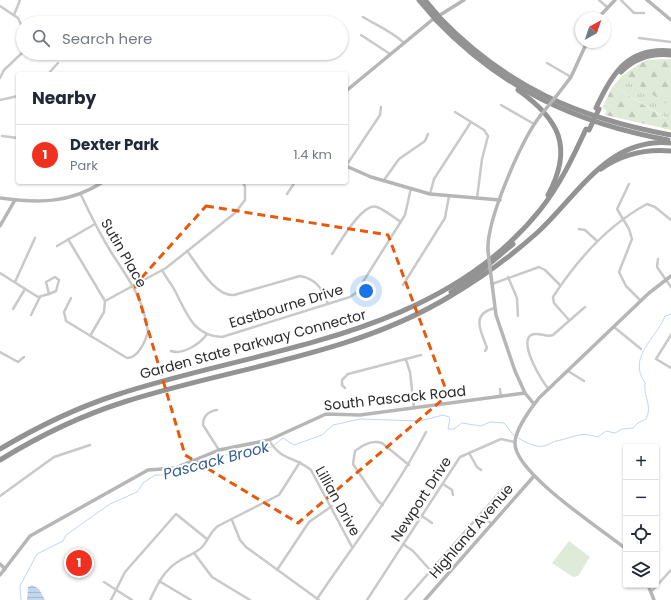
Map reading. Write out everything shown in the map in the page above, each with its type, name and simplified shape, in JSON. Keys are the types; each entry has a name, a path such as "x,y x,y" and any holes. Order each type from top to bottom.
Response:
{"highway":[{"path":"419,0 434,14"},
{"path":"425,0 438,19 458,41 542,109 554,124 560,142 561,159 555,181 543,203 522,231"},
{"path":"438,19 486,59 518,81 545,96 601,119 671,135"},
{"path":"399,323 469,280 524,233 543,212 560,188 588,129 608,81 626,63 648,53 671,51"},
{"path":"597,108 613,80 625,68 646,57 671,55"},
{"path":"490,68 531,94 576,116 621,130 671,142"},
{"path":"522,231 540,210 557,186 588,129"},
{"path":"399,323 447,298 500,264 543,227 602,164 623,151 646,144 671,142"},
{"path":"582,185 604,167 626,156 650,150 671,151"},
{"name":"Garden State Parkway Connector","path":"0,449 56,419 115,395 331,337 392,316 430,298 461,280 490,259 522,231"},
{"name":"Garden State Parkway Connector","path":"0,460 51,431 110,407 157,392 336,345 399,323"}],"street":[{"path":"14,15 20,0"},
{"path":"348,89 440,14 464,0"},
{"path":"599,0 607,7"},
{"path":"603,12 615,0"},
{"path":"621,0 634,13 644,13"},
{"path":"647,0 671,20"},
{"path":"0,6 14,15 16,18"},
{"path":"363,17 390,34 395,35 404,43"},
{"path":"361,35 390,54"},
{"path":"639,38 671,42"},
{"path":"534,404 525,393 515,371 495,308 488,251 490,231 519,150 534,124 571,77 584,48"},
{"path":"0,78 4,70 16,59"},
{"path":"547,62 571,77"},
{"path":"50,72 58,63"},
{"path":"0,100 16,96"},
{"path":"501,105 534,124"},
{"path":"348,163 380,116 381,107"},
{"path":"455,112 484,130 488,136 482,159 477,198"},
{"path":"430,194 434,179 471,122"},
{"path":"384,180 399,159 425,141 428,134"},
{"path":"2,136 16,138"},
{"path":"348,167 384,180 430,194 500,200"},
{"path":"0,198 15,200 61,199 81,195 100,184"},
{"path":"105,301 162,270 241,206 245,200 243,184"},
{"path":"287,194 294,184"},
{"path":"629,184 617,209 629,229 632,239 620,272 626,286 641,301"},
{"name":"Eastbourne Drive","path":"206,334 222,336 350,297 356,293 406,215 411,188"},
{"name":"Sutin Place","path":"71,298 64,312 65,319 126,358 130,358 137,354 148,332 134,286 95,224 81,195"},
{"path":"403,286 445,218 450,196"},
{"path":"0,226 15,200"},
{"path":"569,320 553,300 560,285 597,241 623,219 647,204 651,205 671,220"},
{"path":"332,254 360,213 368,207 377,207 401,222"},
{"path":"57,246 95,224"},
{"path":"579,229 585,230 597,241"},
{"path":"15,282 35,238"},
{"path":"68,239 105,301 104,312 90,336"},
{"path":"187,251 217,290 224,294 234,295 300,276 309,278 319,285 328,304"},
{"path":"658,259 657,267 671,287"},
{"path":"492,284 539,267 545,270 560,285"},
{"path":"162,270 173,287 191,322 200,331 206,334 198,344 177,352 171,351"},
{"path":"0,273 40,297"},
{"path":"623,547 578,514 534,476 519,457 515,448 515,441 517,433 534,404 641,301 671,276"},
{"path":"31,315 40,297 49,294 56,291 59,280 56,277 49,279 46,282 49,294"},
{"path":"508,277 517,298 518,316"},
{"path":"13,309 25,289"},
{"path":"549,389 542,381 528,351 526,342 528,338 534,334 553,335 585,307"},
{"path":"485,351 487,348 479,325 479,319 485,311 495,308"},
{"path":"614,327 641,349"},
{"path":"671,335 656,359 671,368"},
{"path":"0,352 18,362 24,357"},
{"path":"345,388 342,385 342,380 348,374 421,355"},
{"path":"406,360 410,372 414,409"},
{"path":"568,371 584,381"},
{"path":"500,389 501,398"},
{"name":"South Pascack Road","path":"0,575 30,536 148,470 175,468 219,450 269,440 326,414 360,415 501,398 525,393"},
{"path":"217,410 209,413 203,420 203,425 219,450"},
{"path":"232,520 240,540 246,547 318,600 352,547 383,505 409,465 426,432"},
{"name":"Newport Drive","path":"367,600 460,457 501,439 515,441"},
{"name":"Lillian Drive","path":"269,440 279,454 300,462 316,475 352,547"},
{"path":"383,505 378,501 353,464 355,451 367,443 382,443 409,465"},
{"path":"0,496 60,453 90,445"},
{"path":"469,453 480,470"},
{"path":"150,600 159,581 167,570 203,546 212,530 279,495 300,462"},
{"name":"Highland Avenue","path":"426,600 534,476"},
{"path":"443,484 452,490 453,494"},
{"path":"405,600 505,486"},
{"path":"277,570 309,522 332,506"},
{"path":"111,600 115,589 132,563 176,514 207,539"},
{"path":"480,514 492,524"},
{"path":"422,516 432,523"},
{"path":"403,544 413,551 431,571"},
{"path":"194,553 212,577 250,600"},
{"path":"0,564 5,569"},
{"path":"651,592 671,570"},
{"path":"159,581 191,600"},
{"path":"104,582 132,600"},
{"path":"649,588 654,600"}],"highlighted area":[{"path":"206,206 388,235 448,395 298,523 185,455 135,285"}],"green space":[{"path":"671,59 671,103 667,104 623,75 646,60"},
{"path":"623,75 667,103 671,103 671,117 666,118 613,86"},
{"path":"613,86 665,118 671,117 671,130 605,115 606,110 602,108"},
{"path":"569,541 590,557 578,576 573,577 552,563"}],"water":[{"path":"32,585 39,589 45,600 27,600 28,587"}],"waterway":[{"name":"Pascack Brook","path":"518,438 527,443 544,446 554,441 581,435 598,437 606,431 615,433 622,429 633,428 638,423 646,419 649,410 645,392 645,383 640,374 639,365 641,356 665,316 671,314"},
{"name":"Pascack Brook","path":"21,600 20,586 37,554 63,541 66,535 110,504 137,492 143,483 155,475 172,475 184,472 200,464 225,455 236,453 246,454 259,448 272,447 283,438 294,445 322,435 333,425 360,419 420,421 443,415 449,417 450,419 448,429 454,429 462,423 481,426 490,422 504,423 515,437"}],"place":[{"name":"Dexter Park","path":"79,563"}]}
